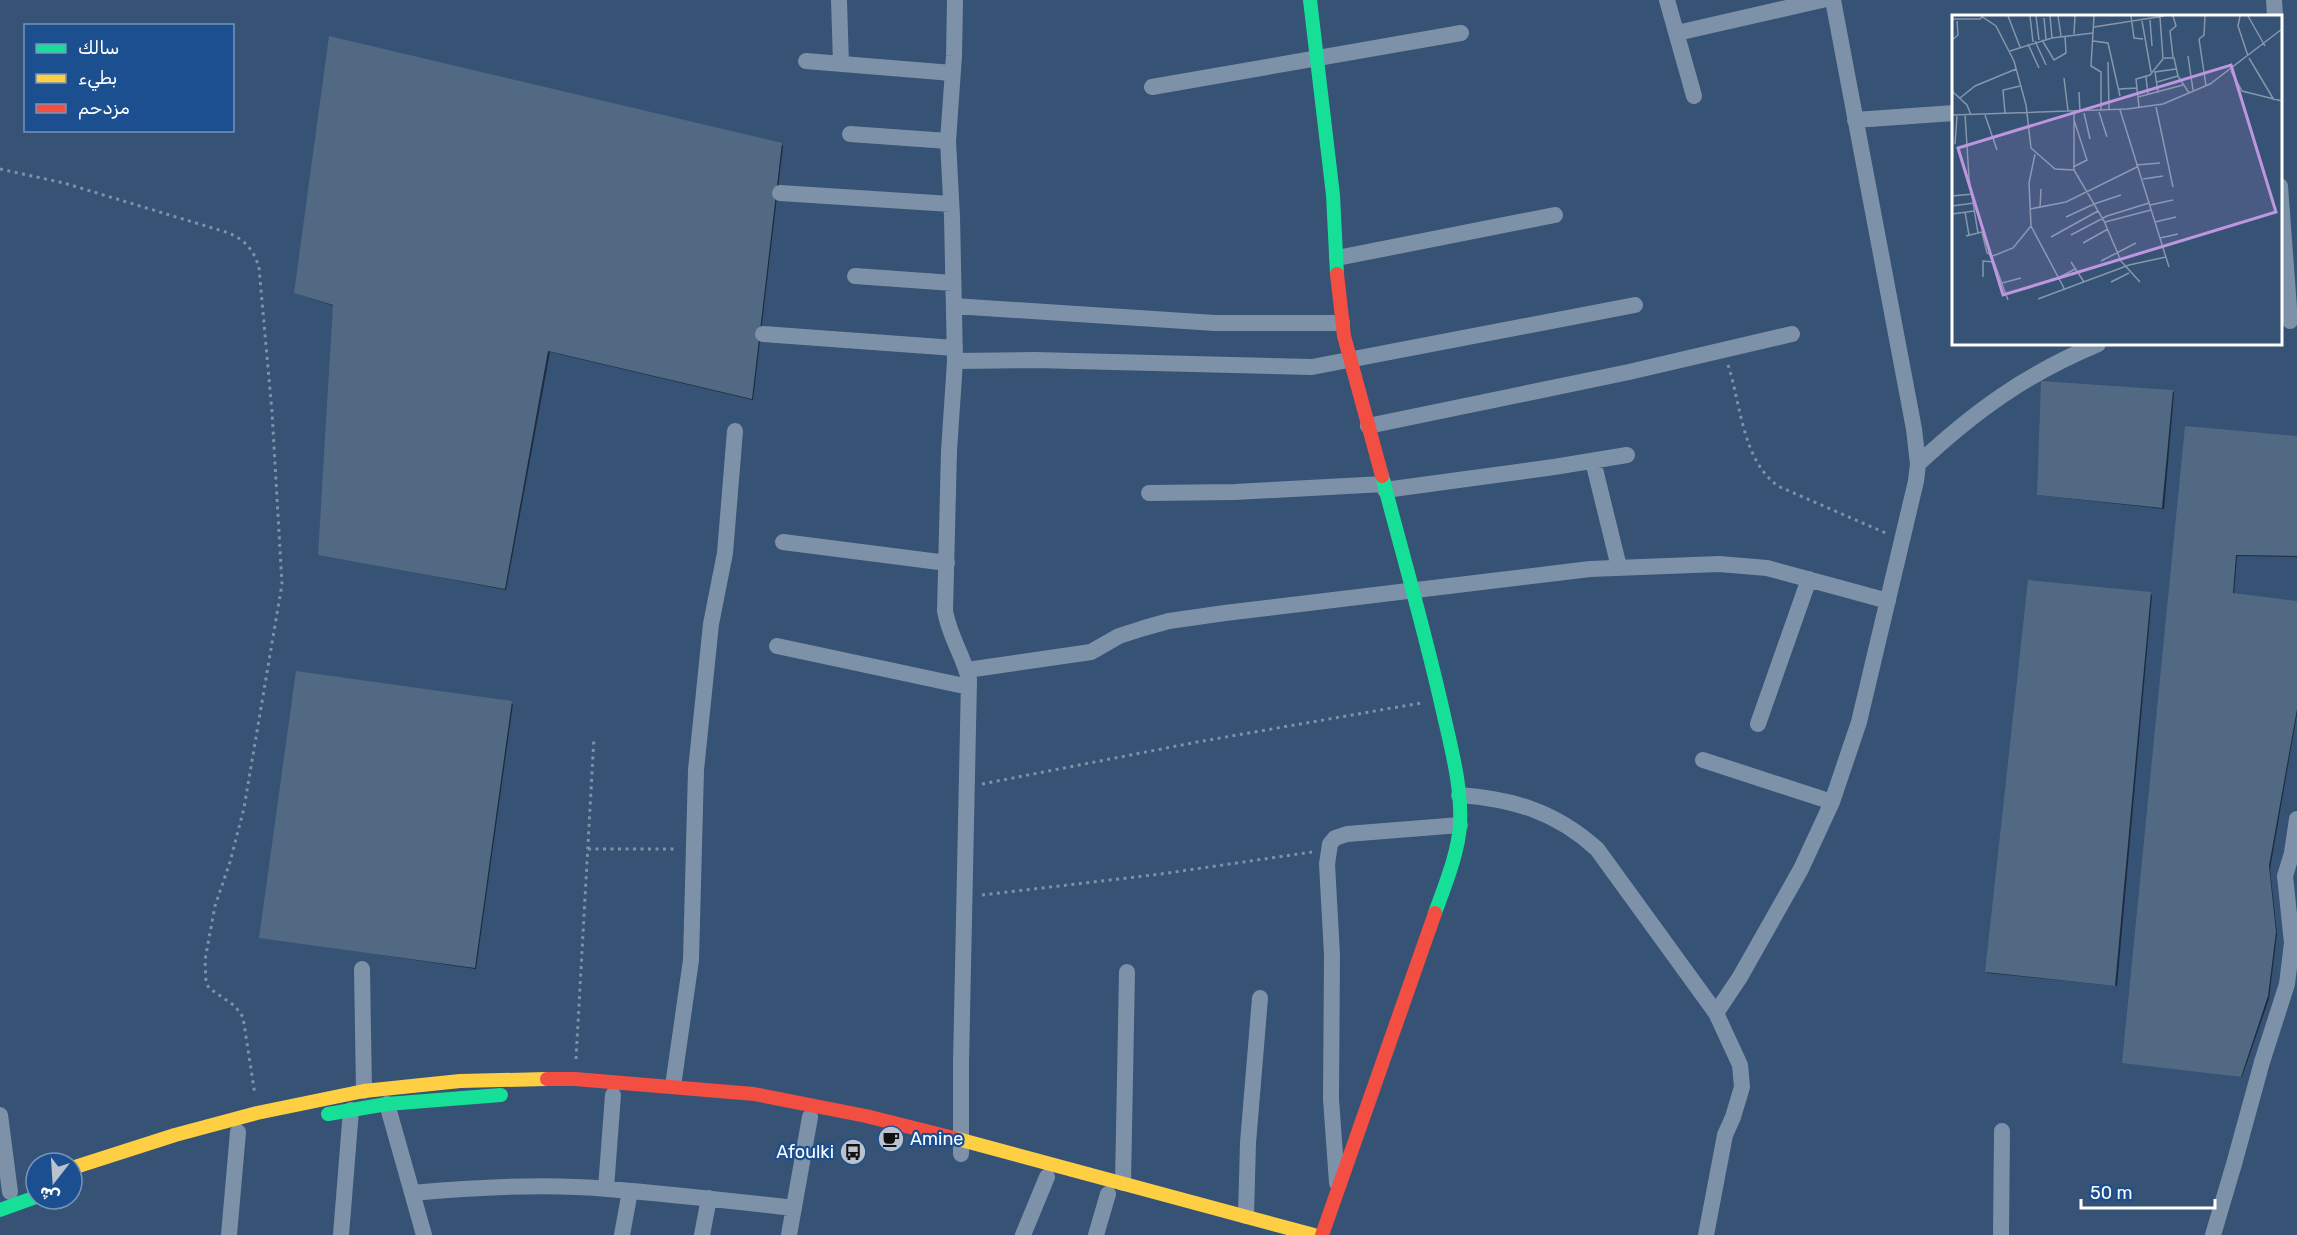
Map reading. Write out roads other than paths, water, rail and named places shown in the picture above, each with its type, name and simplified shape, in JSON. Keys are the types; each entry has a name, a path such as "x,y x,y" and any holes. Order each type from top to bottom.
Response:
{"main road":[{"path":"1310,0 1334,195 1338,294 1342,323 1441,700 1460,795 1460,825 1443,891 1322,1235"},
{"path":"84,1170 164,1138 257,1113 364,1091 460,1081 575,1079 754,1094 808,1104 1117,1191"},
{"path":"318,1115 387,1104 516,1094"},
{"path":"590,1094 687,1100 740,1107"},
{"path":"760,1110 810,1117 961,1147 1047,1177 1246,1216 1314,1235"},
{"path":"84,1172 296,1119"},
{"path":"5,1193 24,1186"},
{"path":"0,1210 24,1201"}],"street":[{"path":"839,0 841,64"},
{"path":"955,0 948,141 955,355 949,451 945,611 949,631 968,678 961,1147"},
{"path":"1667,0 1694,96"},
{"path":"1677,33 1822,0"},
{"path":"1716,1013 1740,977 1795,879 1832,802 1859,722 1903,542 1918,464 1900,350 1833,0"},
{"path":"2274,0 2275,15"},
{"path":"1152,87 1461,33"},
{"path":"806,61 952,73"},
{"path":"1855,120 1952,113"},
{"path":"850,134 948,141"},
{"path":"780,193 951,204"},
{"path":"2282,203 2291,279 2289,321"},
{"path":"1337,258 1555,215"},
{"path":"855,276 953,283"},
{"path":"763,334 955,355 1045,361 1300,367 1323,366 1635,304"},
{"path":"954,306 1215,323 1342,323"},
{"path":"1368,426 1499,400 1792,334"},
{"path":"1918,464 1978,411 2018,384 2058,361 2096,345"},
{"path":"673,1086 691,960 696,770 711,624 725,553 735,431"},
{"path":"1149,493 1384,487 1627,455"},
{"path":"1593,461 1619,567"},
{"path":"783,542 947,563"},
{"path":"777,646 968,678 1090,652 1119,636 1169,621 1527,575 1662,565 1749,565 1888,601"},
{"path":"1758,724 1809,579"},
{"path":"1703,760 1832,802"},
{"path":"1460,795 1491,798 1531,807 1578,831 1598,849 1716,1013 1740,1065 1742,1087 1725,1135 1706,1235"},
{"path":"2213,1235 2262,1062 2292,985 2292,943 2285,876 2295,853 2297,819"},
{"path":"1338,1188 1331,1099 1332,955 1328,849 1335,838 1347,834 1460,825"},
{"path":"362,969 364,1091"},
{"path":"1096,1235 1117,1191 1127,972"},
{"path":"1246,1216 1248,1143 1260,998"},
{"path":"606,1188 613,1095"},
{"path":"387,1104 423,1235"},
{"path":"340,1235 351,1110"},
{"path":"0,1114 5,1193"},
{"path":"789,1235 810,1117"},
{"path":"2001,1235 2002,1131"},
{"path":"229,1235 238,1132"},
{"path":"1023,1235 1047,1177"},
{"path":"412,1193 504,1187 606,1188 794,1208"},
{"path":"622,1235 630,1191"},
{"path":"702,1235 709,1198"}],"place":[{"name":"Amine","path":"891,1139"},
{"name":"Afoulki","path":"853,1152"}]}
